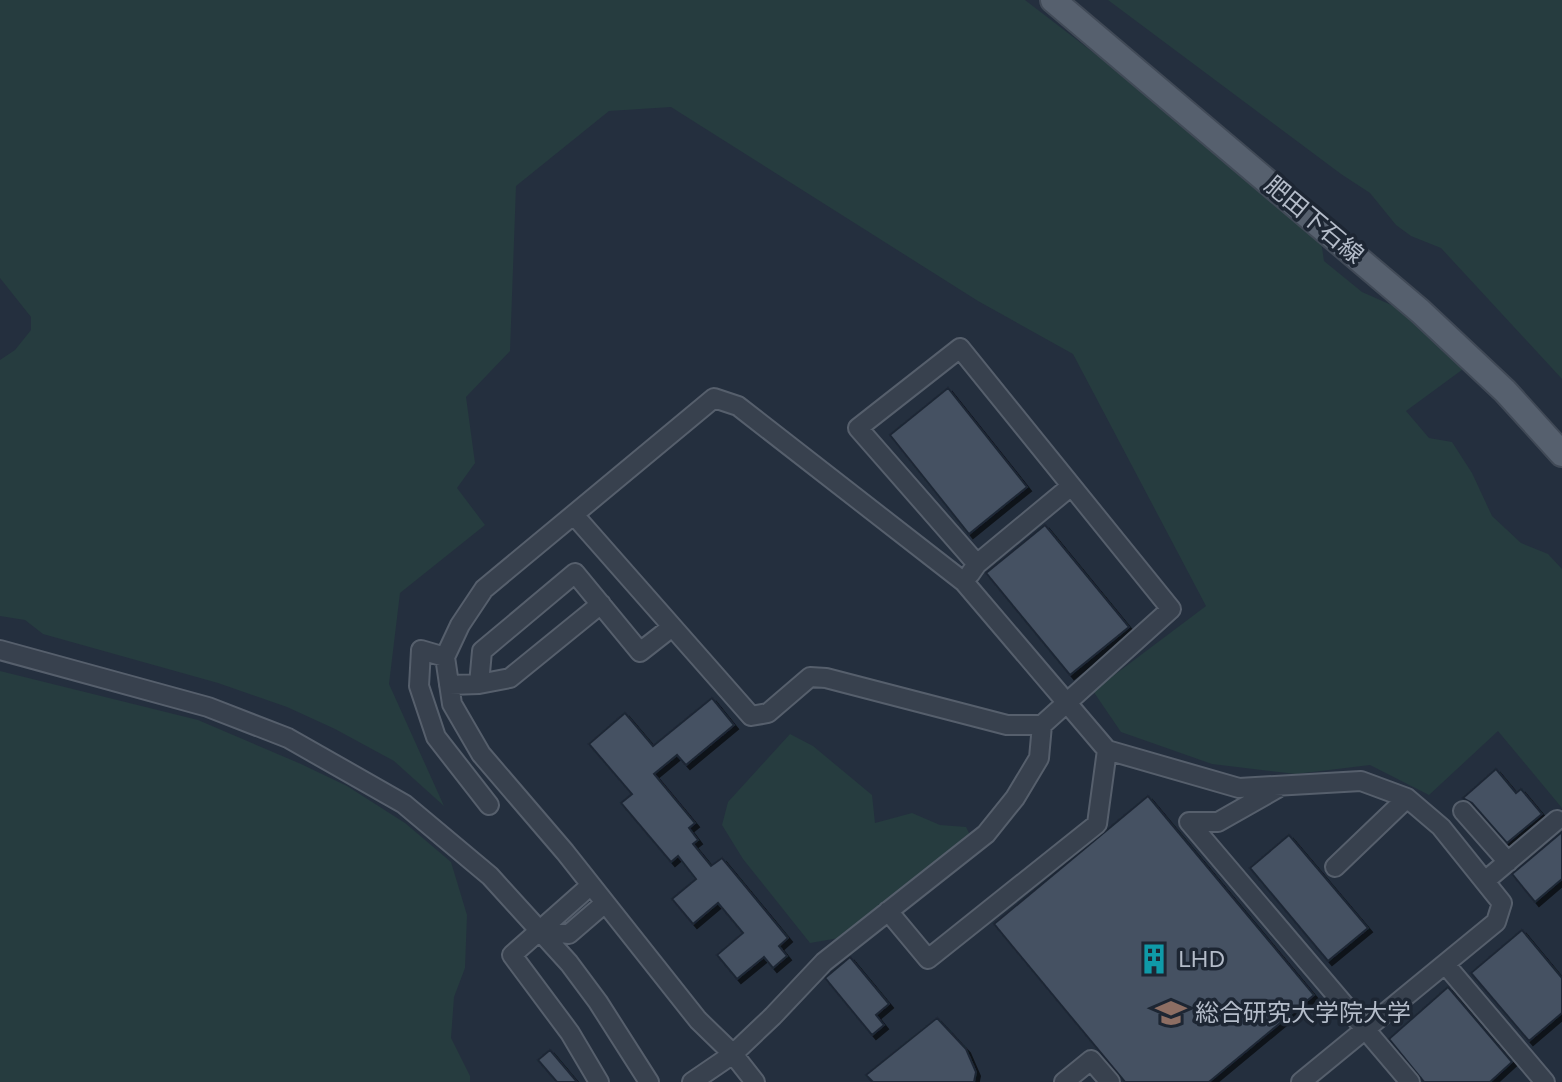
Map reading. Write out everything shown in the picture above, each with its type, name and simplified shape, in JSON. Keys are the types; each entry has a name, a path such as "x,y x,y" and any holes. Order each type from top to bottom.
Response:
{"main road":[{"name":"肥田下石線","path":"1053,0 1420,311 1505,391 1562,454"}],"street":[{"path":"692,1082 733,1054 824,962 986,834 1015,798 1039,758 1042,725 1171,609 960,348 858,428 977,564"},
{"path":"755,1082 733,1054 698,1020 591,885 481,754 452,704 445,657 460,625 484,589 714,398 738,406 964,582 1107,750 1239,788 1361,781 1407,798 1441,827 1502,903 1496,922 1301,1082"},
{"path":"964,582 977,564 1070,487"},
{"path":"574,515 751,716 768,713 810,677 826,678 1007,725 1042,725"},
{"path":"479,684 482,651 575,573 640,652 672,627"},
{"path":"449,685 479,684 510,678 601,604"},
{"path":"0,650 208,707 288,738 381,790 437,830 490,876 598,1002 649,1082"},
{"path":"445,657 421,650 419,686 436,737 489,805"},
{"path":"888,911 928,959 1097,824 1107,750"},
{"path":"458,765 481,754"},
{"path":"1278,788 1218,822 1189,822 1410,1082"},
{"path":"1335,867 1407,798"},
{"path":"1463,811 1508,862"},
{"path":"1485,881 1557,820"},
{"path":"591,885 512,955 570,1033 599,1082"},
{"path":"540,931 569,934 605,903"},
{"path":"1445,964 1545,1082"},
{"path":"1064,1082 1091,1060 1110,1082"}],"green space":[{"path":"0,0 1025,0 1150,96 1320,234 1324,261 1362,292 1396,307 1470,364 1406,411 1429,438 1452,442 1472,473 1492,516 1521,543 1548,554 1562,569 1562,808 1498,731 1429,795 1370,765 1296,774 1212,764 1121,732 1093,691 1206,606 1073,354 978,301 671,107 609,111 516,186 510,351 466,397 475,463 457,488 485,525 400,593 389,684 444,806 394,761 287,707 218,683 43,634 25,620 0,616 0,360 15,350 31,330 31,317 0,278"},
{"path":"1108,0 1562,0 1562,379 1441,248 1411,236 1396,225 1370,193"},
{"path":"0,671 198,720 347,786 405,823 451,862 467,915 465,968 454,997 451,1038 470,1082 0,1082"},
{"path":"790,734 813,746 872,795 875,823 912,813 940,825 966,827 971,837 839,938 810,943 743,859 722,825 728,802"}],"building":[{"path":"948,388 1027,487 969,534 890,435"},
{"path":"1045,525 1129,627 1070,675 986,573"},
{"path":"712,698 734,725 686,765 677,755 654,774 695,823 689,828 698,840 693,844 711,866 722,858 788,938 779,946 787,956 773,968 764,957 737,979 717,955 743,933 718,903 693,924 672,899 696,879 678,856 671,862 621,803 632,794 589,744 625,713 653,746"},
{"path":"1496,769 1516,793 1521,789 1542,814 1507,843 1472,803 1463,798"},
{"name":"LHD","path":"1148,796 1314,995 1209,1082 1125,1082 994,924"},
{"path":"1562,832 1562,879 1535,902 1512,874"},
{"path":"1289,835 1368,928 1328,961 1250,868"},
{"path":"1522,930 1562,978 1562,1013 1529,1041 1471,973"},
{"path":"850,957 889,1004 876,1015 884,1025 872,1035 825,978"},
{"path":"1448,987 1512,1062 1490,1082 1424,1082 1389,1039"},
{"path":"937,1018 966,1049 976,1072 974,1082 873,1082 866,1075"},
{"path":"550,1050 577,1082 557,1082 538,1060"}],"place":[{"name":"LHD","path":"1154,959"},
{"name":"総合研究大学院大学","path":"1171,1013"}]}
